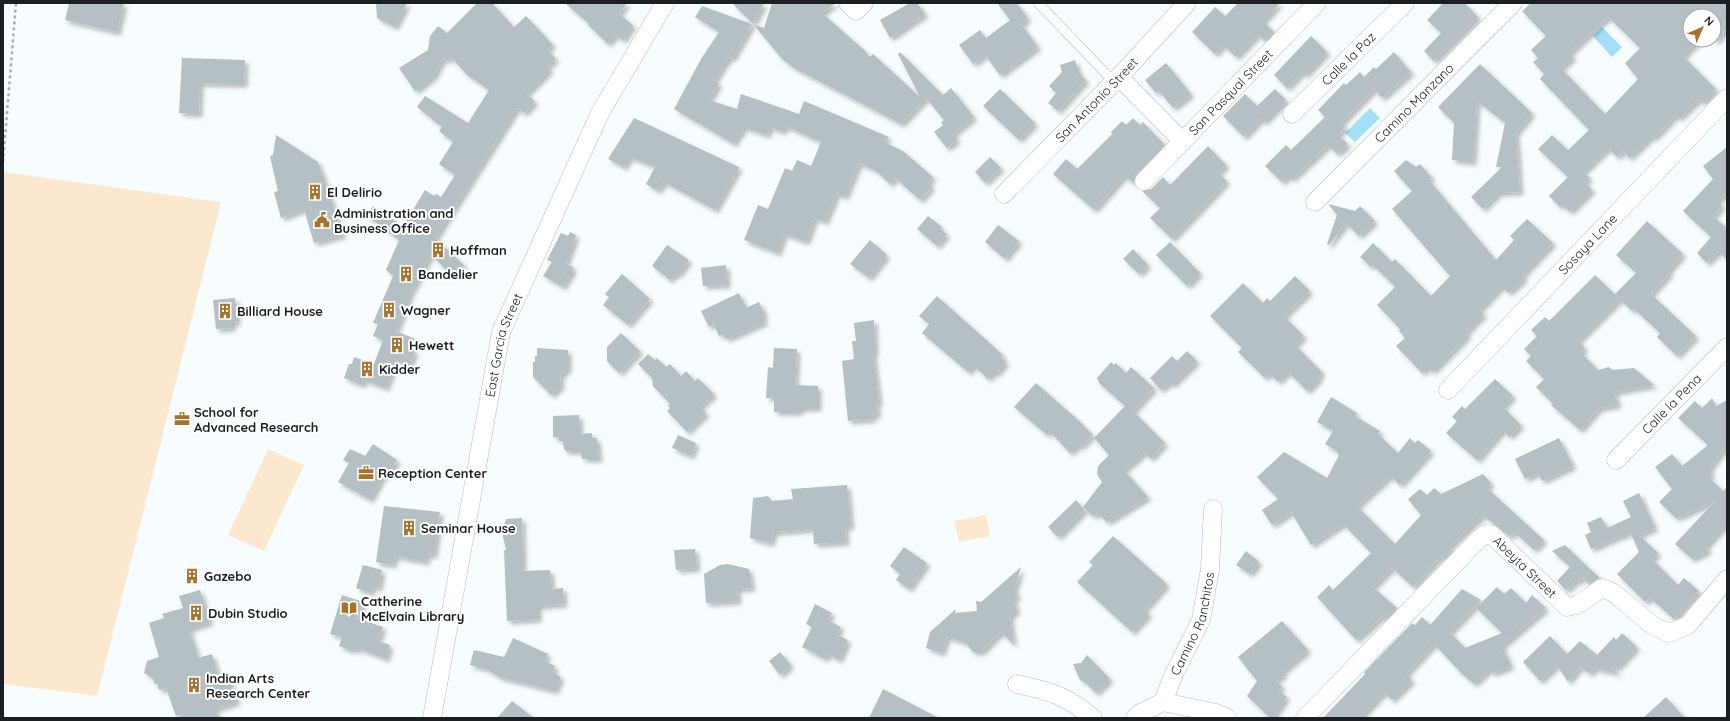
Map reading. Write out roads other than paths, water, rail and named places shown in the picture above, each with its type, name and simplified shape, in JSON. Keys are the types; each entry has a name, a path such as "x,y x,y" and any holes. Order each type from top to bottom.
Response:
{"street":[{"name":"East Garcia Street","path":"432,718 501,332 600,113 665,3"},
{"path":"848,3 856,11 864,3"},
{"name":"San Antonio Street","path":"1004,194 1116,80 1187,3"},
{"name":"San Pasqual Street","path":"1144,181 1317,3"},
{"name":"Calle la Paz","path":"1292,114 1405,3"},
{"name":"Camino Manzano","path":"1315,202 1512,3"},
{"path":"1116,80 1182,141"},
{"name":"Sosaya Lane","path":"1448,390 1725,100"},
{"name":"Calle la Pena","path":"1616,460 1727,347"},
{"name":"Camino Ranchitos","path":"1163,702 1173,676 1201,620 1210,569 1213,510"},
{"name":"Abeyta Street","path":"1305,718 1486,534 1492,535 1567,607 1577,605 1602,588 1614,593 1652,625 1669,633 1687,626 1727,578"},
{"path":"1017,684 1052,692 1079,706 1093,718"},
{"path":"1135,718 1139,714 1163,702 1216,713 1227,718"}],"lane":[{"path":"1038,3 1116,80"}],"water":[{"path":"1602,27 1622,47 1612,57 1593,36"},
{"path":"1370,108 1380,118 1355,142 1345,133"}],"place":[{"name":"El Delirio","path":"315,192"},
{"name":"Administration and Business Office","path":"322,220"},
{"name":"Hoffman","path":"438,250"},
{"name":"Bandelier","path":"406,274"},
{"name":"Wagner","path":"389,310"},
{"name":"Billiard House","path":"225,311"},
{"name":"Hewett","path":"397,345"},
{"name":"Kidder","path":"367,369"},
{"name":"School for Advanced Research","path":"182,419"},
{"name":"Reception Center","path":"366,473"},
{"name":"Seminar House","path":"409,528"},
{"name":"Gazebo","path":"192,576"},
{"name":"Catherine McElvain Library","path":"349,608"},
{"name":"Dubin Studio","path":"196,613"},
{"name":"Indian Arts Research Center","path":"194,685"}]}
